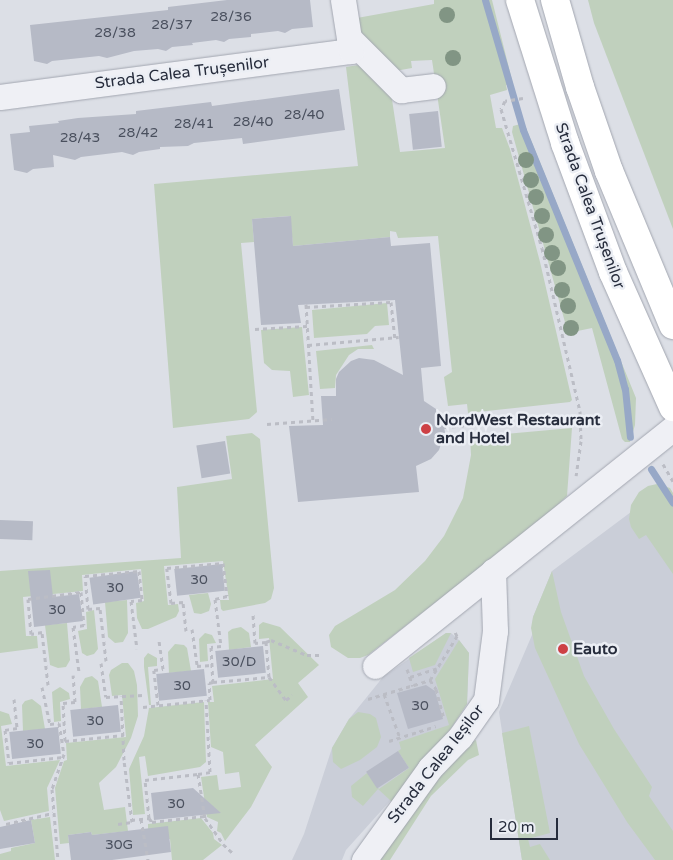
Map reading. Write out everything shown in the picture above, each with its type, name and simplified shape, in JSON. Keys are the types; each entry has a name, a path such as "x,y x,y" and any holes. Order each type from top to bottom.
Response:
{"highway":[{"name":"Strada Calea Trușenilor","path":"520,0 565,143 612,272 673,407"},
{"name":"Strada Calea Trușenilor","path":"555,0 580,87 610,171 673,325"}],"street":[{"path":"343,0 349,38 401,90 433,86"},
{"name":"Strada Calea Trușenilor","path":"0,97 351,51 349,38"},
{"path":"375,666 673,428"},
{"name":"Strada Calea Ieșilor","path":"364,860 430,768 460,737 486,700 495,631 493,571"}],"path":[{"path":"523,98 505,102 501,109 542,248 580,416 581,441 571,509"},
{"path":"308,345 397,337 391,302 306,306 308,345 313,420"},
{"path":"254,329 307,326"},
{"path":"444,427 580,416"},
{"path":"267,424 332,419"},
{"path":"186,631 183,602 171,604 167,568 223,562 227,596 215,598 221,646 211,647 213,682"},
{"path":"106,661 100,608 88,608 85,576 139,571 142,600 131,602 137,649"},
{"path":"48,685 42,632 31,634 28,599 81,592 84,625 73,627 79,672"},
{"path":"368,699 430,680 457,636 443,611"},
{"path":"253,613 255,643 271,640 308,655 322,655"},
{"path":"192,629 197,666 212,665"},
{"path":"158,705 154,670 163,669 159,640"},
{"path":"266,642 269,677 286,700 292,695"},
{"path":"101,663 106,697 143,695"},
{"path":"410,677 437,668"},
{"path":"58,860 52,789 62,757 64,741 63,703 75,702 73,675"},
{"path":"143,707 210,700 209,683 269,677"},
{"path":"389,741 446,723 436,689 430,680"},
{"path":"42,687 50,724 59,723 64,741"},
{"path":"384,694 400,738"},
{"path":"121,696 124,760 131,820"},
{"path":"14,698 17,728 5,730 9,763 62,757"},
{"path":"204,816 152,822 145,780 210,772 206,700"},
{"path":"64,741 124,735"},
{"path":"198,774 204,816 217,837 235,855"},
{"path":"6,824 53,813"},
{"path":"118,824 132,822 131,820 150,818"},
{"path":"141,819 148,860"}],"shaded area":[{"path":"656,501 673,531 673,860 522,860 499,712 532,635 533,617 552,571 631,512"},
{"path":"446,633 451,633 469,653 467,704 392,802 390,801 346,850 342,860 292,860 304,834 332,748 349,719 383,677"}],"green space":[{"path":"434,0 492,0 513,84 506,85 507,90 490,95 496,128 502,128 510,149 540,262 572,400 570,402 468,413 467,404 448,406 444,377 452,372 438,236 398,238 396,232 390,231 390,237 293,246 290,216 252,219 254,242 241,243 257,412 249,419 173,428 154,184 358,166 346,67 365,64 391,93 400,152 445,148 432,60 411,61 412,68 395,71 361,32 357,22 357,18 434,4"},
{"path":"588,0 673,0 673,229 594,23"},
{"path":"524,123 636,398 635,425 630,442 625,442 622,439 592,328 568,333 512,132 513,126"},
{"path":"387,303 389,325 375,326 367,334 314,338 312,310"},
{"path":"302,327 309,395 293,397 290,371 272,370 264,363 261,330"},
{"path":"372,345 374,349 358,349 349,355 336,375 335,388 320,389 316,351"},
{"path":"572,428 567,496 542,520 368,655 360,658 348,658 331,647 329,635 335,626 395,590 425,561 444,536 463,498 471,455 470,437"},
{"path":"252,433 260,439 274,588 271,599 265,603 223,611 220,600 229,600 223,561 164,566 168,605 178,604 179,611 176,617 148,629 142,629 137,618 136,603 144,601 141,569 82,575 83,591 23,597 26,636 37,636 38,648 0,653 0,571 181,558 177,487 232,479 226,436"},
{"path":"657,484 670,488 673,493 673,574 646,535 639,539 631,527 629,519 631,505 639,492 648,486"},
{"path":"552,571 561,612 584,676 614,729 652,787 649,796 673,831 673,860 655,860 627,822 579,744 535,648 531,628 533,617"},
{"path":"208,593 211,604 209,611 201,614 194,613 189,595"},
{"path":"127,600 128,633 123,642 115,643 108,637 105,602"},
{"path":"94,610 98,649 94,654 87,656 82,653 78,631 87,629 86,612"},
{"path":"263,622 280,627 319,665 298,683 308,697 255,745 272,767 251,807 225,841 221,833 217,831 218,822 207,817 201,777 217,775 219,790 241,787 239,772 225,774 223,752 211,747 208,702 214,702 212,686 273,679 269,638 259,639 259,625"},
{"path":"67,623 70,660 66,667 58,668 50,665 45,625"},
{"path":"241,627 249,633 251,647 229,650 228,632"},
{"path":"205,633 212,635 216,643 207,644 208,661 200,662 199,639"},
{"path":"446,633 451,633 435,665 413,672 409,658"},
{"path":"459,640 469,653 467,704 452,727 392,802 378,789 363,806 352,797 351,786 367,773 379,789 409,768 398,751 401,749 399,742 449,725 435,679"},
{"path":"175,644 184,645 187,648 191,671 169,673 168,652"},
{"path":"148,653 157,658 157,666 148,667 151,705 149,705 144,667 144,658"},
{"path":"122,663 128,663 134,671 137,685 138,716 131,738 116,767 99,783 104,810 125,807 128,831 92,835 91,832 68,835 69,843 60,844 55,788 64,761 67,760 66,743 126,737 122,695 112,696 109,675 111,670"},
{"path":"92,676 98,681 102,707 81,709 80,687 85,678"},
{"path":"60,687 69,693 70,699 60,702 61,721 54,722 52,692"},
{"path":"32,699 41,706 45,729 23,731 22,705 25,701"},
{"path":"204,702 206,762 200,767 148,776 145,756 139,757 145,814 133,815 129,769 144,736 149,708"},
{"path":"0,711 9,714 12,724 1,726 6,766 60,760 47,788 49,811 4,821 0,810"},
{"path":"358,712 370,714 376,718 381,737 377,747 360,760 341,769 333,762 332,748 349,719"},
{"path":"529,726 550,833 528,839 530,847 540,844 550,860 522,860 502,733"},
{"path":"476,740 479,755 468,760 431,796 390,860 376,860 460,746"},
{"path":"50,817 55,860 0,860 0,854 11,851 11,848 35,843 31,820"},
{"path":"201,818 213,833 214,839 222,845 203,860 172,860 170,839 154,841 148,830 148,824"}],"building":[{"path":"227,0 310,0 313,27 292,29 285,33 278,31 251,34 251,37 229,39 224,42 216,40 192,43 193,45 172,47 166,51 158,49 134,51 107,58 99,56 52,61 47,64 34,61 30,25 168,10 168,7"},
{"path":"339,89 345,130 243,144 242,138 194,143 188,146 160,147 160,149 139,152 133,155 122,152 81,157 75,160 53,155 54,167 33,169 27,173 14,170 10,134 30,132 29,126 59,123 58,121 78,118 136,114 136,111 211,102 212,106"},
{"path":"438,111 442,147 413,150 409,114"},
{"path":"291,216 293,246 390,237 391,246 430,243 441,366 421,368 424,401 436,409 442,418 445,432 439,450 431,459 416,466 419,492 298,502 289,426 323,425 321,396 336,396 336,379 339,372 351,361 359,358 374,360 403,375 395,300 298,305 301,323 261,325 252,219"},
{"path":"225,441 230,474 202,478 196,446"},
{"path":"0,520 33,521 32,540 0,539"},
{"path":"222,564 225,591 177,596 174,569"},
{"path":"50,570 53,597 79,594 83,621 34,627 28,571"},
{"path":"137,571 141,598 93,604 89,578"},
{"path":"263,646 266,673 218,678 215,651"},
{"path":"204,669 207,696 159,701 156,674"},
{"path":"426,685 435,691 443,719 408,729 397,693"},
{"path":"118,705 121,732 73,737 70,710"},
{"path":"58,727 61,754 12,759 9,732"},
{"path":"398,751 409,768 377,788 366,772"},
{"path":"193,788 221,813 154,820 151,793"},
{"path":"31,820 35,843 0,849 0,827"},
{"path":"168,826 171,852 112,860 71,860 68,835 91,832 92,835"}],"waterway":[{"path":"485,0 523,130 617,360 625,389 630,437"},
{"path":"651,469 673,503"}],"place":[{"name":"NordWest Restaurant and Hotel","path":"426,429"},
{"name":"Eauto","path":"563,649"}]}
